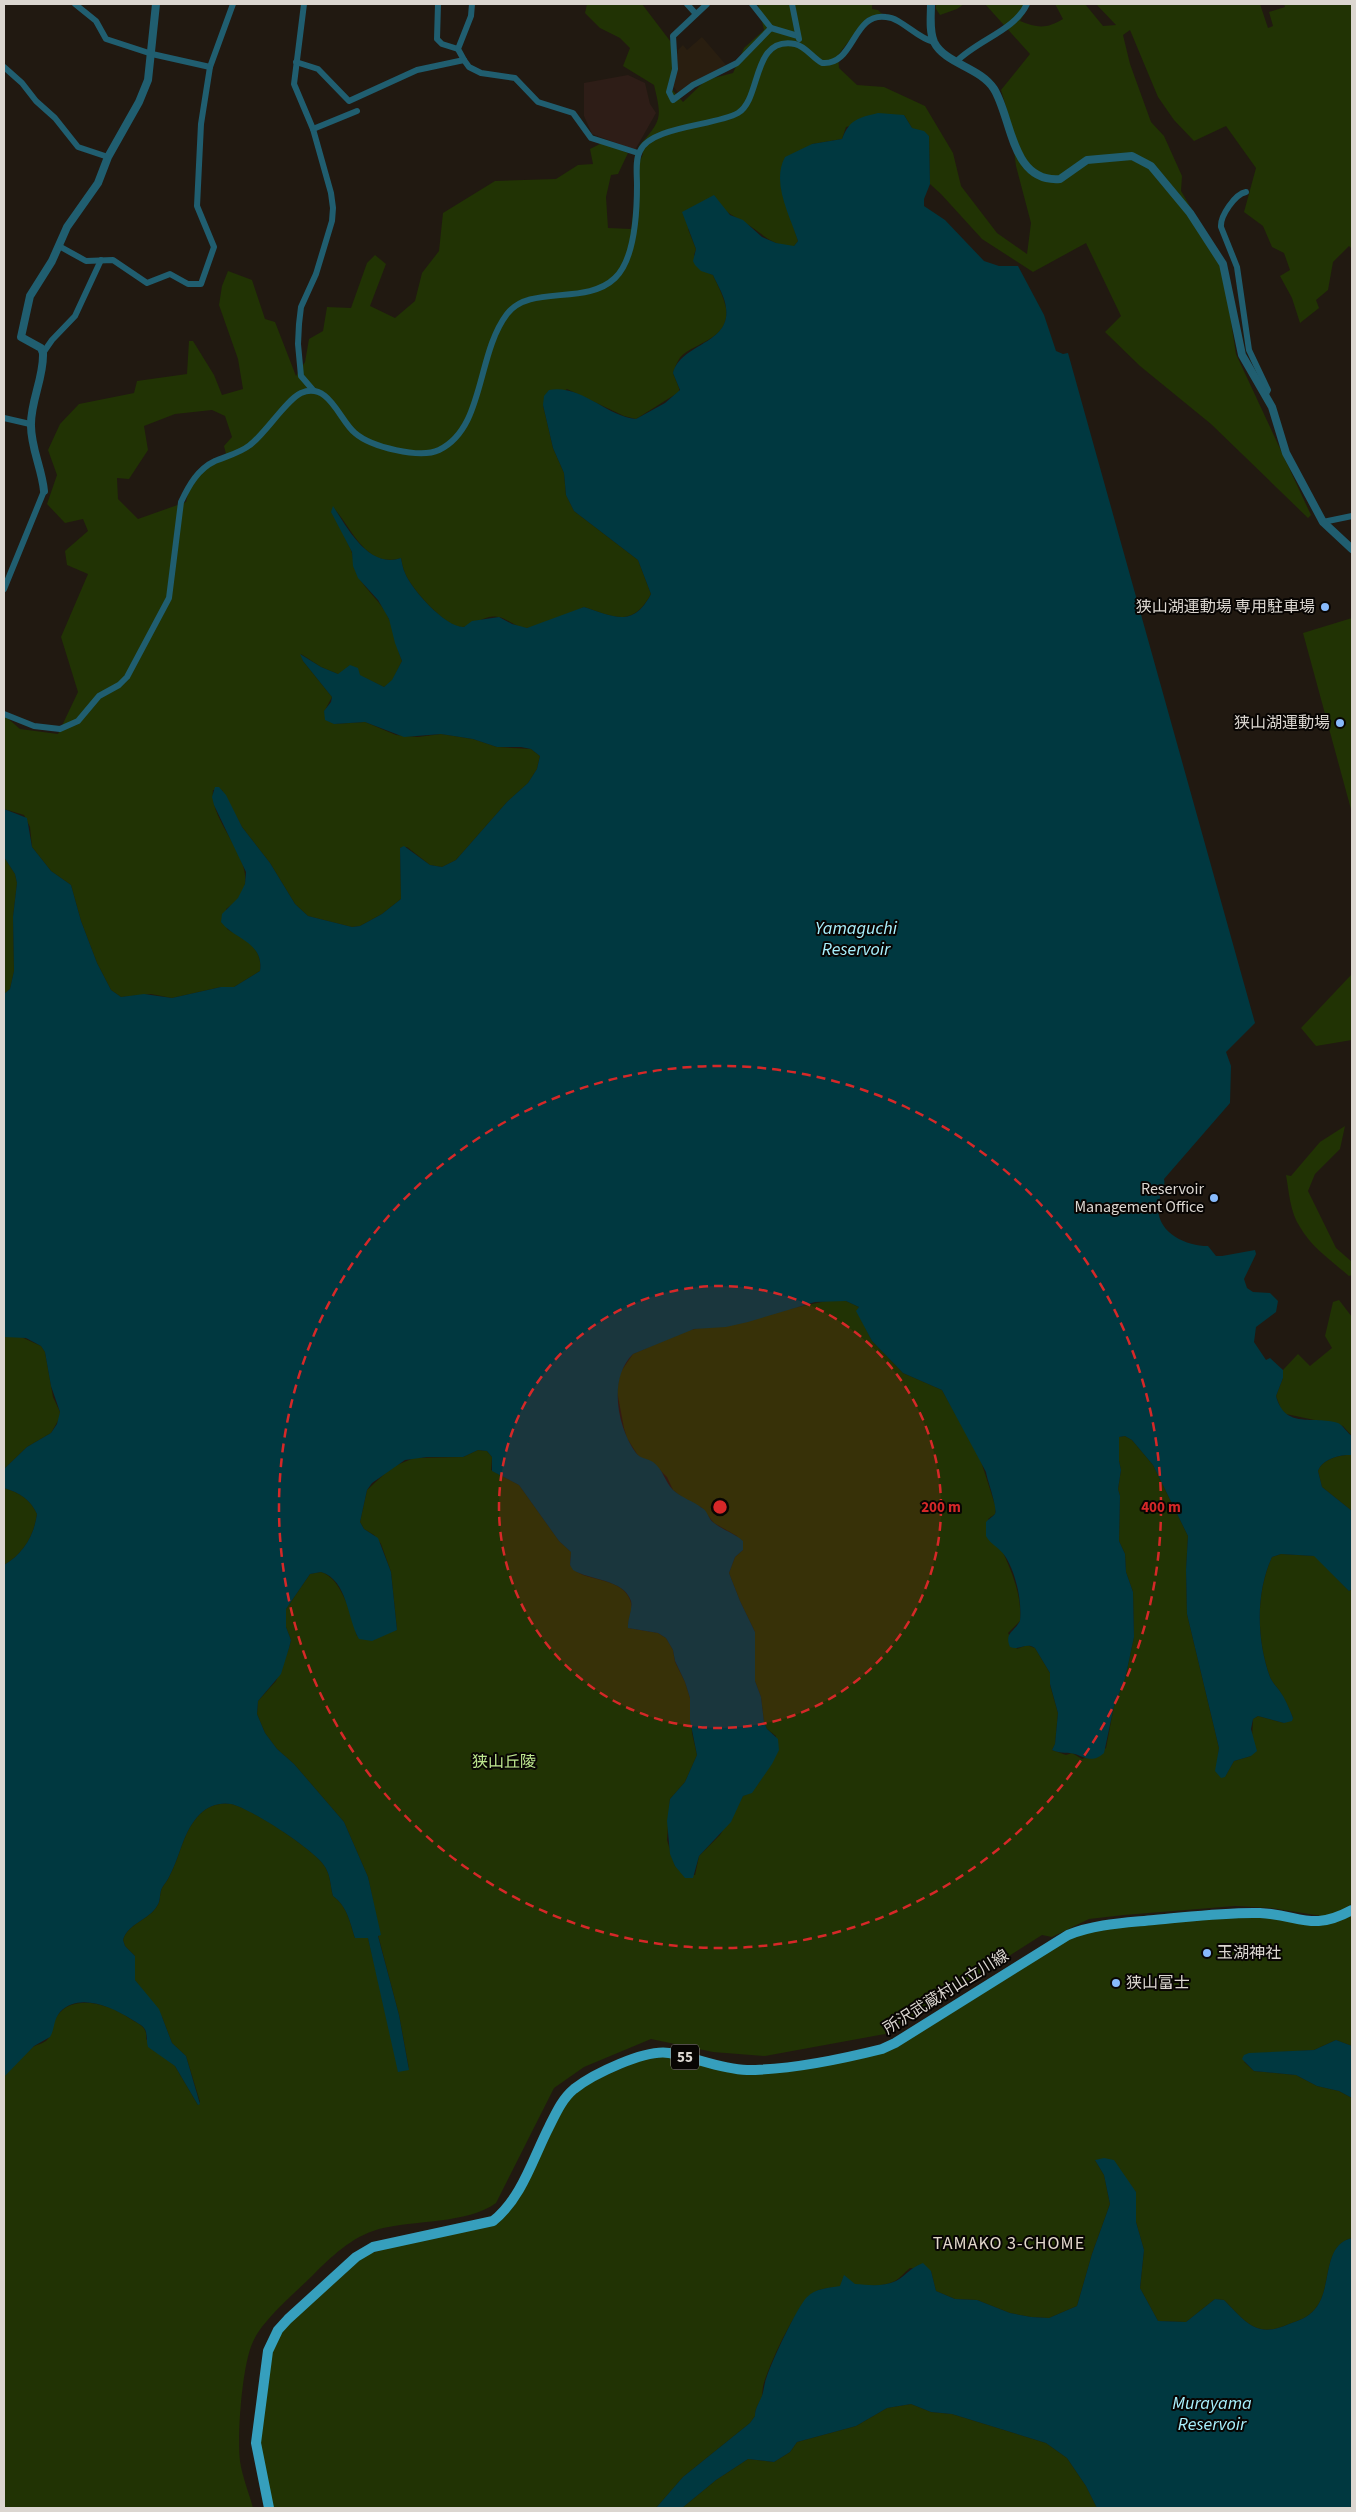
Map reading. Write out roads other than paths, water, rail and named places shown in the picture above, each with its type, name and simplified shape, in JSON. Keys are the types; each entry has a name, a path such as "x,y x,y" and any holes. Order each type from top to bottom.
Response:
{"main road":[{"name":"所沢武蔵村山立川線","path":"269,2508 256,2443 265,2361 278,2330 356,2256 373,2247 494,2220 504,2212 518,2192 560,2106 573,2090 594,2076 635,2059 661,2052 724,2068 746,2070 784,2066 882,2049 895,2043 1068,1935 1088,1927 1202,1915 1261,1914 1318,1922 1334,1920 1352,1910"}],"street":[{"path":"75,4 76,7 96,21 106,39 152,54 210,67"},
{"path":"43,353 41,348 21,337 30,296 59,246 74,215 98,183 108,157 145,90 152,54 156,4"},
{"path":"59,246 86,261 113,260 147,284 170,274 188,284 201,284 214,247 197,206 201,124 210,67 233,4"},
{"path":"304,4 294,84 313,128 328,179 333,208 332,221 316,274 301,307 298,344 302,376 313,390 323,394 354,433 366,440 417,454 438,451 453,441 467,423 489,347 513,308 536,298 594,290 616,278 622,268 635,228 638,153 643,145 652,139 736,114 749,102 759,66 770,52 785,44 803,47"},
{"path":"438,4 437,39 442,44 458,48"},
{"path":"472,4 471,16 458,48 469,67 482,73 515,78 538,102 573,113 591,138 638,153"},
{"path":"687,4 696,14"},
{"path":"708,4 673,36 675,69 669,92 673,100 693,85 737,63 771,28"},
{"path":"752,4 771,28 798,36"},
{"path":"792,4 798,36 803,47 822,63 836,62 842,58 864,24 881,17 890,18 911,32 934,42 946,55 978,73 990,84 1001,105 1015,148 1026,164 1041,175 1060,179 1087,160 1124,155 1140,158 1151,166 1190,213 1223,264 1242,355 1277,418 1286,453 1323,522 1352,549"},
{"path":"931,4 934,42"},
{"path":"957,61 970,48 1013,22 1027,4"},
{"path":"296,62 318,69 350,101 417,70 464,60"},
{"path":"4,67 55,118 78,147 108,157"},
{"path":"313,128 357,111"},
{"path":"1246,192 1242,193 1229,207 1220,221 1221,228 1237,266 1242,290 1247,341 1268,390 1265,396"},
{"path":"4,589 44,491 30,424 43,353 52,340 75,316 101,260"},
{"path":"4,714 34,726 60,730 78,721 99,696 119,685 136,662 147,637 167,605 181,502 188,488 196,476 208,465 242,451 263,434 297,395 313,390"},
{"path":"4,418 30,424"},
{"path":"1323,522 1352,516"}],"water":[{"name":"Yamaguchi Reservoir","path":"878,113 904,115 912,128 924,131 929,136 930,184 924,199 924,206 945,220 984,261 999,266 1018,266 1044,315 1056,351 1063,354 1068,353 1255,1023 1226,1052 1231,1066 1230,1103 1164,1179 1158,1212 1166,1229 1173,1235 1190,1243 1208,1246 1216,1256 1255,1250 1256,1254 1244,1279 1247,1288 1253,1292 1270,1293 1278,1301 1276,1312 1256,1327 1254,1342 1266,1360 1270,1358 1283,1370 1283,1378 1276,1396 1280,1407 1293,1417 1338,1423 1352,1436 1352,1455 1342,1455 1327,1460 1318,1471 1322,1487 1352,1511 1352,1589 1349,1591 1314,1556 1281,1554 1272,1557 1266,1571 1260,1602 1260,1633 1270,1677 1283,1696 1293,1718 1292,1721 1284,1723 1258,1716 1253,1719 1251,1729 1257,1751 1251,1756 1234,1761 1225,1777 1221,1778 1215,1771 1219,1748 1187,1614 1186,1570 1188,1536 1153,1465 1132,1440 1125,1436 1119,1437 1121,1470 1118,1489 1120,1496 1119,1541 1125,1554 1126,1572 1133,1592 1134,1637 1125,1679 1114,1706 1104,1753 1090,1759 1052,1750 1055,1744 1058,1713 1050,1684 1050,1673 1035,1648 1029,1646 1013,1648 1010,1647 1008,1642 1009,1636 1020,1621 1020,1605 1015,1579 1005,1556 986,1536 986,1522 996,1511 986,1472 942,1390 903,1373 872,1341 856,1311 859,1307 846,1301 815,1302 726,1327 694,1329 633,1354 625,1364 620,1376 618,1403 620,1417 629,1442 636,1453 656,1465 673,1490 704,1509 714,1523 743,1541 743,1550 735,1557 729,1573 755,1632 755,1681 761,1697 764,1722 767,1729 778,1739 779,1750 772,1764 752,1793 743,1796 731,1822 699,1856 693,1878 685,1878 675,1866 670,1854 667,1821 670,1799 685,1782 697,1755 690,1720 690,1698 675,1661 673,1650 666,1638 658,1633 628,1628 631,1601 627,1594 614,1584 573,1570 570,1565 571,1552 559,1541 519,1485 492,1471 492,1457 487,1451 478,1450 463,1457 427,1457 405,1460 372,1483 367,1490 360,1522 364,1529 378,1538 391,1572 397,1630 372,1641 359,1639 346,1601 337,1583 330,1576 321,1572 310,1574 286,1609 286,1627 291,1640 289,1648 281,1674 258,1701 257,1714 265,1733 277,1749 294,1764 344,1822 368,1877 381,1935 378,1936 399,2015 409,2070 398,2072 368,1938 355,1938 345,1909 333,1896 326,1868 294,1839 240,1807 223,1804 214,1805 207,1809 194,1821 186,1835 174,1867 162,1888 158,1904 149,1915 129,1929 123,1940 125,1946 135,1956 135,1980 159,2009 172,2043 186,2056 200,2104 198,2105 175,2066 148,2047 146,2032 140,2024 115,2010 86,2002 68,2006 60,2012 50,2037 34,2046 4,2077 4,1565 11,1561 26,1544 36,1522 37,1514 24,1497 4,1488 4,1469 27,1447 51,1433 57,1424 60,1412 51,1386 45,1352 41,1346 26,1338 4,1337 4,994 10,989 14,971 13,917 17,883 15,874 4,857 4,809 27,818 32,847 51,871 71,885 81,921 97,963 111,990 121,997 144,994 172,998 221,987 234,987 260,971 258,954 253,947 221,922 222,914 238,898 245,884 246,872 214,805 212,797 215,787 219,787 226,795 242,827 270,863 295,904 308,916 352,927 360,926 382,914 401,899 400,848 404,846 430,865 442,867 456,860 507,802 528,783 537,769 540,756 531,749 521,747 497,747 473,739 441,734 404,737 365,722 334,724 325,720 324,711 331,702 332,697 303,661 300,654 321,667 338,674 350,665 358,668 360,675 384,687 392,680 402,661 389,619 378,600 358,578 353,566 352,552 331,512 333,506 345,525 369,552 379,558 390,560 401,558 404,570 414,588 439,615 457,626 464,627 472,621 499,617 512,624 527,628 584,607 604,614 622,617 630,616 637,612 651,594 638,560 574,511 566,495 564,473 553,448 543,405 544,396 549,390 561,389 583,396 625,417 636,419 665,403 680,390 673,373 678,363 685,355 714,336 721,329 725,320 726,308 724,300 713,275 701,271 693,261 696,249 682,212 714,195 730,215 743,220 762,237 776,243 794,246 798,241 781,188 781,167 785,157 812,144 842,139 848,127 855,120"},
{"path":"1336,2040 1352,2046 1352,2098 1339,2091 1317,2086 1296,2075 1254,2071 1242,2059 1244,2055 1249,2053 1314,2050"},
{"name":"Murayama Reservoir","path":"1104,2158 1114,2160 1136,2192 1136,2222 1144,2250 1140,2288 1158,2321 1186,2322 1215,2299 1224,2300 1252,2326 1260,2329 1278,2328 1300,2320 1313,2312 1320,2300 1331,2258 1336,2249 1342,2242 1352,2238 1352,2508 1097,2508 1086,2486 1067,2458 1046,2443 952,2414 931,2412 911,2404 887,2408 856,2426 797,2442 790,2452 774,2462 748,2459 716,2480 682,2508 656,2508 683,2477 750,2423 755,2416 774,2359 791,2322 803,2303 814,2292 840,2286 844,2275 855,2284 886,2284 896,2281 923,2263 931,2271 936,2291 955,2299 977,2300 1010,2313 1031,2317 1049,2318 1077,2306 1092,2254 1110,2204 1104,2175 1095,2160"}],"place":[{"name":"狭山湖運動場 専用駐車場","path":"1325,607"},
{"name":"狭山湖運動場","path":"1340,723"},
{"name":"Reservoir Management Office","path":"1214,1198"},
{"name":"玉湖神社","path":"1207,1953"},
{"name":"狭山富士","path":"1116,1983"}],"district":[{"name":"TAMAKO 3-CHOME","path":"1009,2243"}],"park label":[{"name":"狭山丘陵","path":"504,1762"}]}
